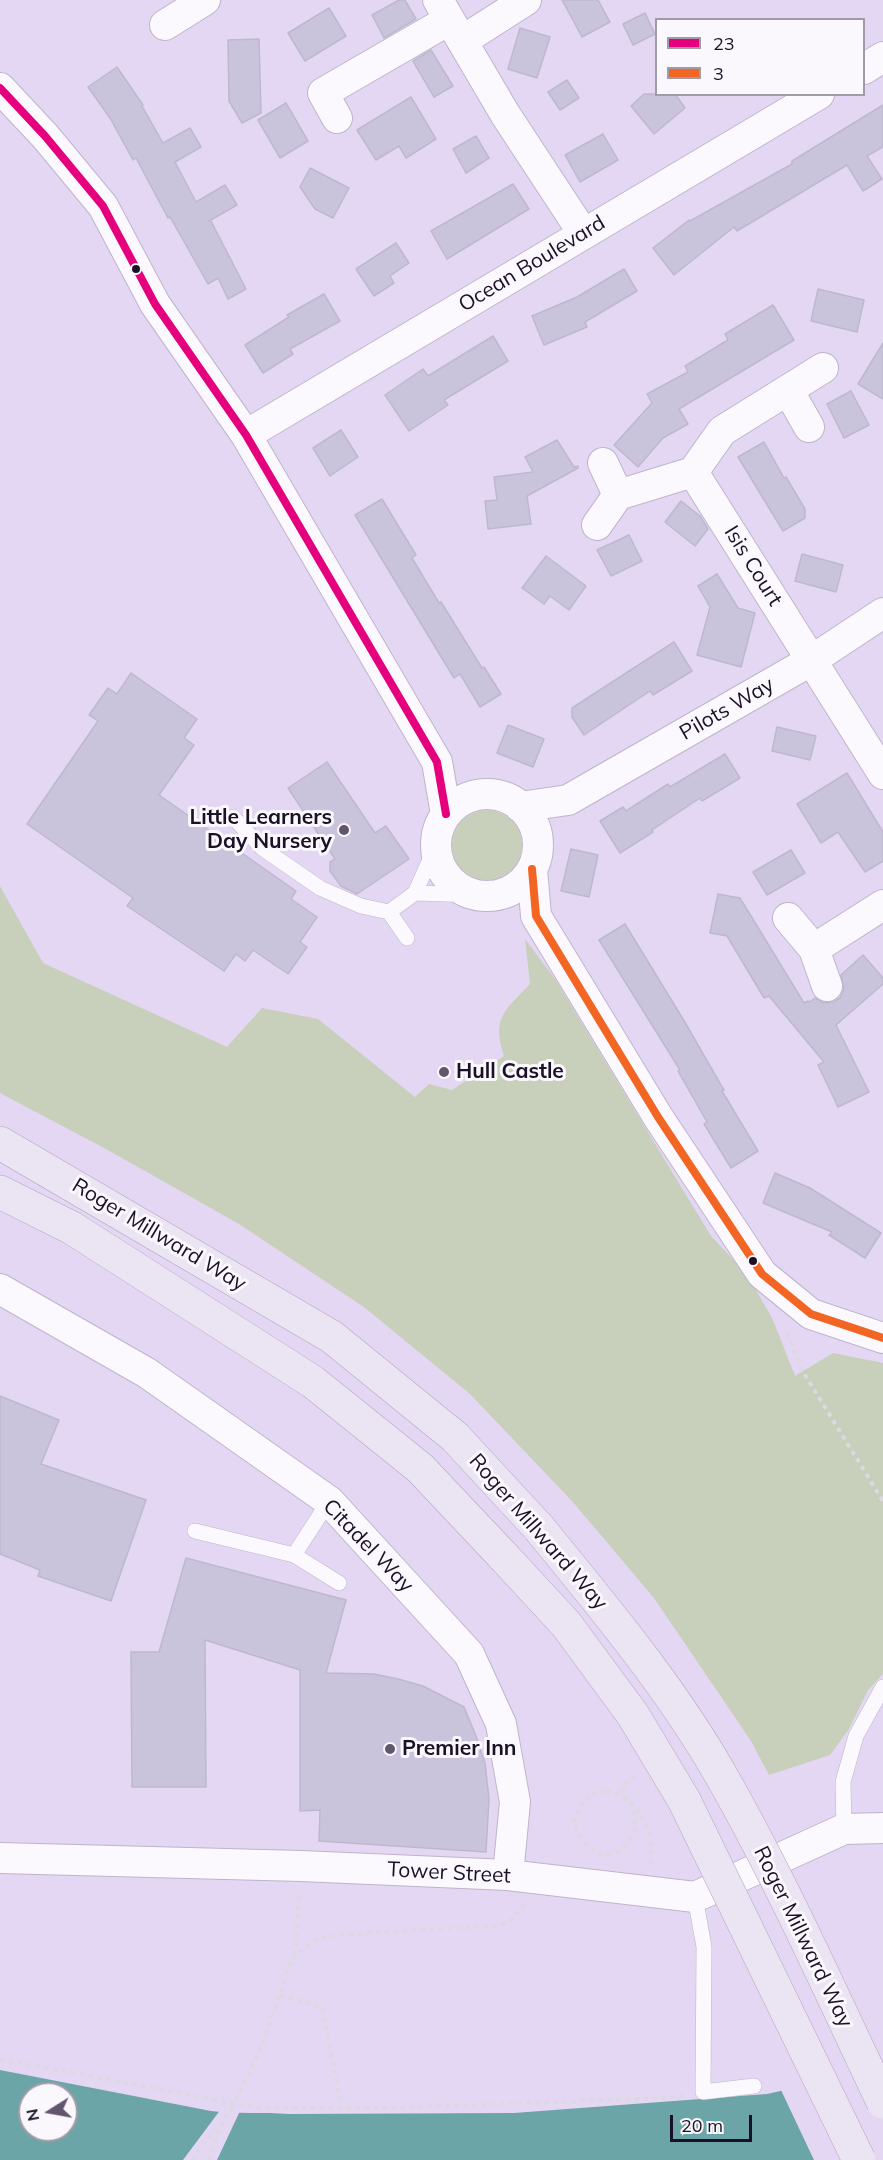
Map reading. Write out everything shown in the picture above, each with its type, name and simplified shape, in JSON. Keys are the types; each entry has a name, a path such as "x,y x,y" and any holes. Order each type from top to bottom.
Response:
{"highway":[{"name":"Roger Millward Way","path":"0,1143 332,1337 455,1437 539,1528 669,1693 726,1783 775,1875 883,2102"},
{"name":"Roger Millward Way","path":"0,1192 72,1228 313,1383 420,1468 566,1624 633,1715 684,1800 859,2160"}],"street":[{"path":"165,25 206,0"},
{"path":"337,118 323,93 450,20 526,0"},
{"path":"450,20 505,114 583,233"},
{"path":"865,68 883,57"},
{"path":"0,88 45,136 103,206 155,304 246,435 437,762 446,814"},
{"name":"Ocean Boulevard","path":"246,435 816,96"},
{"path":"597,525 618,495 693,472 722,430 823,368"},
{"path":"788,390 809,427"},
{"path":"603,463 618,495"},
{"name":"Isis Court","path":"693,472 883,774"},
{"name":"Pilots Way","path":"520,807 568,800 812,660 883,613"},
{"path":"437,762 490,794 506,798 520,807 531,819 537,835 536,916 658,1117 762,1274 811,1314 883,1338"},
{"path":"490,794 473,796 458,803 446,814 438,829 436,846 439,862 447,877 460,888 536,916"},
{"path":"484,896 508,892 522,882 568,800"},
{"path":"814,949 883,905"},
{"path":"788,918 814,949 827,986"},
{"name":"Citadel Way","path":"0,1289 147,1373 329,1502 470,1654 501,1724 515,1802 520,1877"},
{"path":"695,1897 844,1829 883,1828"},
{"name":"Tower Street","path":"0,1858 301,1866 520,1877 695,1897"}],"lane":[{"path":"233,817 261,848 320,888 361,906 389,912 407,939"},
{"path":"389,912 415,893 436,846"},
{"path":"415,893 484,896"},
{"path":"294,1555 329,1502"},
{"path":"195,1531 294,1555 339,1583"},
{"path":"844,1829 843,1782 856,1736 883,1687"},
{"path":"695,1897 704,1947 703,2092 754,2086"}],"path":[{"path":"784,1324 805,1375 883,1501"},
{"path":"650,1892 649,1831 632,1802 615,1791 597,1792 580,1804 573,1825 585,1843 602,1855 622,1850 635,1832 634,1810 621,1787 660,1761"},
{"path":"295,1955 315,1941 331,1936 496,1926 509,1922 525,1904 520,1877"},
{"path":"209,2160 221,2126 265,2038 295,1955 299,1890"},
{"path":"280,1995 322,2007 342,2108"},
{"path":"0,2059 254,2107 342,2108 668,2098 703,2092"},
{"path":"193,2160 203,2144 221,2126"}],"shaded area":[{"path":"487,810 500,813 512,820 519,832 522,845 519,858 512,870 500,877 487,880 474,877 462,870 455,858 452,845 455,832 462,820 474,813"},
{"path":"0,886 43,963 227,1047 262,1008 318,1019 415,1097 429,1084 452,1090 504,1056 500,1043 500,1023 507,1008 530,984 525,939 555,979 711,1236 747,1274 773,1320 795,1376 833,1353 883,1363 883,1674 868,1690 849,1729 830,1755 769,1775 751,1741 654,1598 572,1501 470,1394 364,1307 239,1224 106,1149 0,1093"},
{"path":"883,2068 883,2160 0,2160 0,2070 62,2082 18,2082 18,2142 78,2142 78,2085 211,2111 289,2114 514,2113 767,2094"}],"pier":[{"path":"883,2065 883,2160 814,2160 780,2088"},
{"path":"221,2109 240,2111 217,2160 183,2160"}],"building":[{"path":"399,0 405,0 416,19 384,38 372,15"},
{"path":"562,0 598,0 610,22 582,37"},
{"path":"329,8 346,36 305,61 288,33"},
{"path":"645,13 655,34 633,45 623,24"},
{"path":"520,28 550,37 537,78 508,69"},
{"path":"259,39 261,113 242,123 229,101 228,40"},
{"path":"431,50 453,86 434,97 413,61"},
{"path":"117,67 143,105 163,143 190,128 201,147 175,162 196,202 225,185 237,205 209,221 246,289 228,299 218,278 208,284 170,217 168,218 136,158 133,160 110,118 88,87"},
{"path":"567,80 579,98 560,110 548,92"},
{"path":"644,94 655,94 655,96 676,96 685,108 654,134 631,106"},
{"path":"411,97 436,139 406,158 399,146 376,160 357,130"},
{"path":"286,103 308,141 280,158 258,120"},
{"path":"883,105 883,147 867,156 882,179 863,191 847,165 737,231 734,227 674,275 653,248 689,220 792,164 792,161"},
{"path":"603,134 618,160 580,182 565,155"},
{"path":"476,136 489,158 466,173 453,149"},
{"path":"310,168 349,188 333,218 315,209 300,187"},
{"path":"513,184 529,209 447,259 431,231"},
{"path":"396,243 409,263 390,276 394,283 374,296 356,269"},
{"path":"624,269 637,291 585,322 587,327 544,345 532,316 577,297"},
{"path":"818,289 864,300 857,332 811,321"},
{"path":"324,294 340,321 290,349 293,354 263,373 245,345 289,317 287,315"},
{"path":"773,305 794,340 679,409 688,424 663,438 638,467 614,445 652,403 647,394 688,372 685,366 728,340 725,334"},
{"path":"493,336 508,361 444,400 448,405 409,431 385,395 423,369 428,376"},
{"path":"883,343 883,399 858,384"},
{"path":"851,391 869,425 844,438 827,404"},
{"path":"341,430 358,457 330,476 313,448"},
{"path":"557,440 574,467 578,466 578,468 527,496 531,524 488,529 485,501 497,500 494,477 533,472 525,457"},
{"path":"764,442 805,509 805,518 783,531 738,457"},
{"path":"382,499 416,555 412,558 439,603 441,602 501,694 480,707 460,674 454,678 355,515"},
{"path":"681,501 700,516 708,529 695,546 665,522"},
{"path":"629,535 642,561 611,576 597,550"},
{"path":"802,554 843,565 836,592 795,581"},
{"path":"546,556 586,586 569,610 550,596 544,604 522,588"},
{"path":"717,574 738,608 755,613 741,667 697,655 710,607 698,586"},
{"path":"674,642 692,671 653,695 650,691 584,735 572,717 572,708"},
{"path":"131,673 197,719 184,738 194,745 159,795 296,891 291,899 317,917 300,942 307,947 288,974 253,950 245,961 236,954 224,971 127,906 133,898 27,824 98,721 89,715 108,688 117,694"},
{"path":"508,725 544,739 533,767 497,753"},
{"path":"777,727 816,736 810,760 772,751"},
{"path":"725,754 740,778 702,801 700,798 620,853 600,821 623,807 626,811 668,784 670,787"},
{"name":"Little Learners Day Nursery","path":"327,762 375,833 386,826 409,859 357,894 341,886 330,871 330,862 335,859 288,788"},
{"path":"847,773 883,832 883,861 865,872 838,832 821,843 797,804"},
{"path":"571,849 598,855 589,897 561,891"},
{"path":"791,850 805,873 767,895 753,872"},
{"path":"718,894 740,898 804,1003 815,998 824,1003 840,998 844,989 841,975 863,955 883,978 883,984 836,1025 869,1092 838,1107 818,1065 824,1062 769,996 764,998 727,936 710,933"},
{"path":"625,924 683,1019 758,1151 731,1168 704,1124 707,1122 678,1071 680,1070 599,940"},
{"path":"775,1173 810,1188 881,1233 865,1258 829,1235 832,1232 763,1203"},
{"path":"0,1396 59,1420 41,1464 146,1500 111,1601 38,1576 40,1570 0,1554"},
{"path":"186,1558 346,1600 326,1673 374,1674 398,1679 423,1686 464,1707 485,1763 489,1799 486,1852 319,1841 320,1810 300,1811 300,1670 205,1640 206,1787 132,1787 131,1652 159,1652"}],"transit line":[{"name":"23","path":"0,88 45,136 103,206 155,304 246,435 437,762 446,814"},
{"name":"3","path":"532,869 536,916 658,1117 762,1274 811,1314 883,1338"}],"place":[{"name":"Little Learners Day Nursery","path":"344,830"},
{"name":"Hull Castle","path":"444,1072"},
{"name":"Premier Inn","path":"390,1749"}]}
